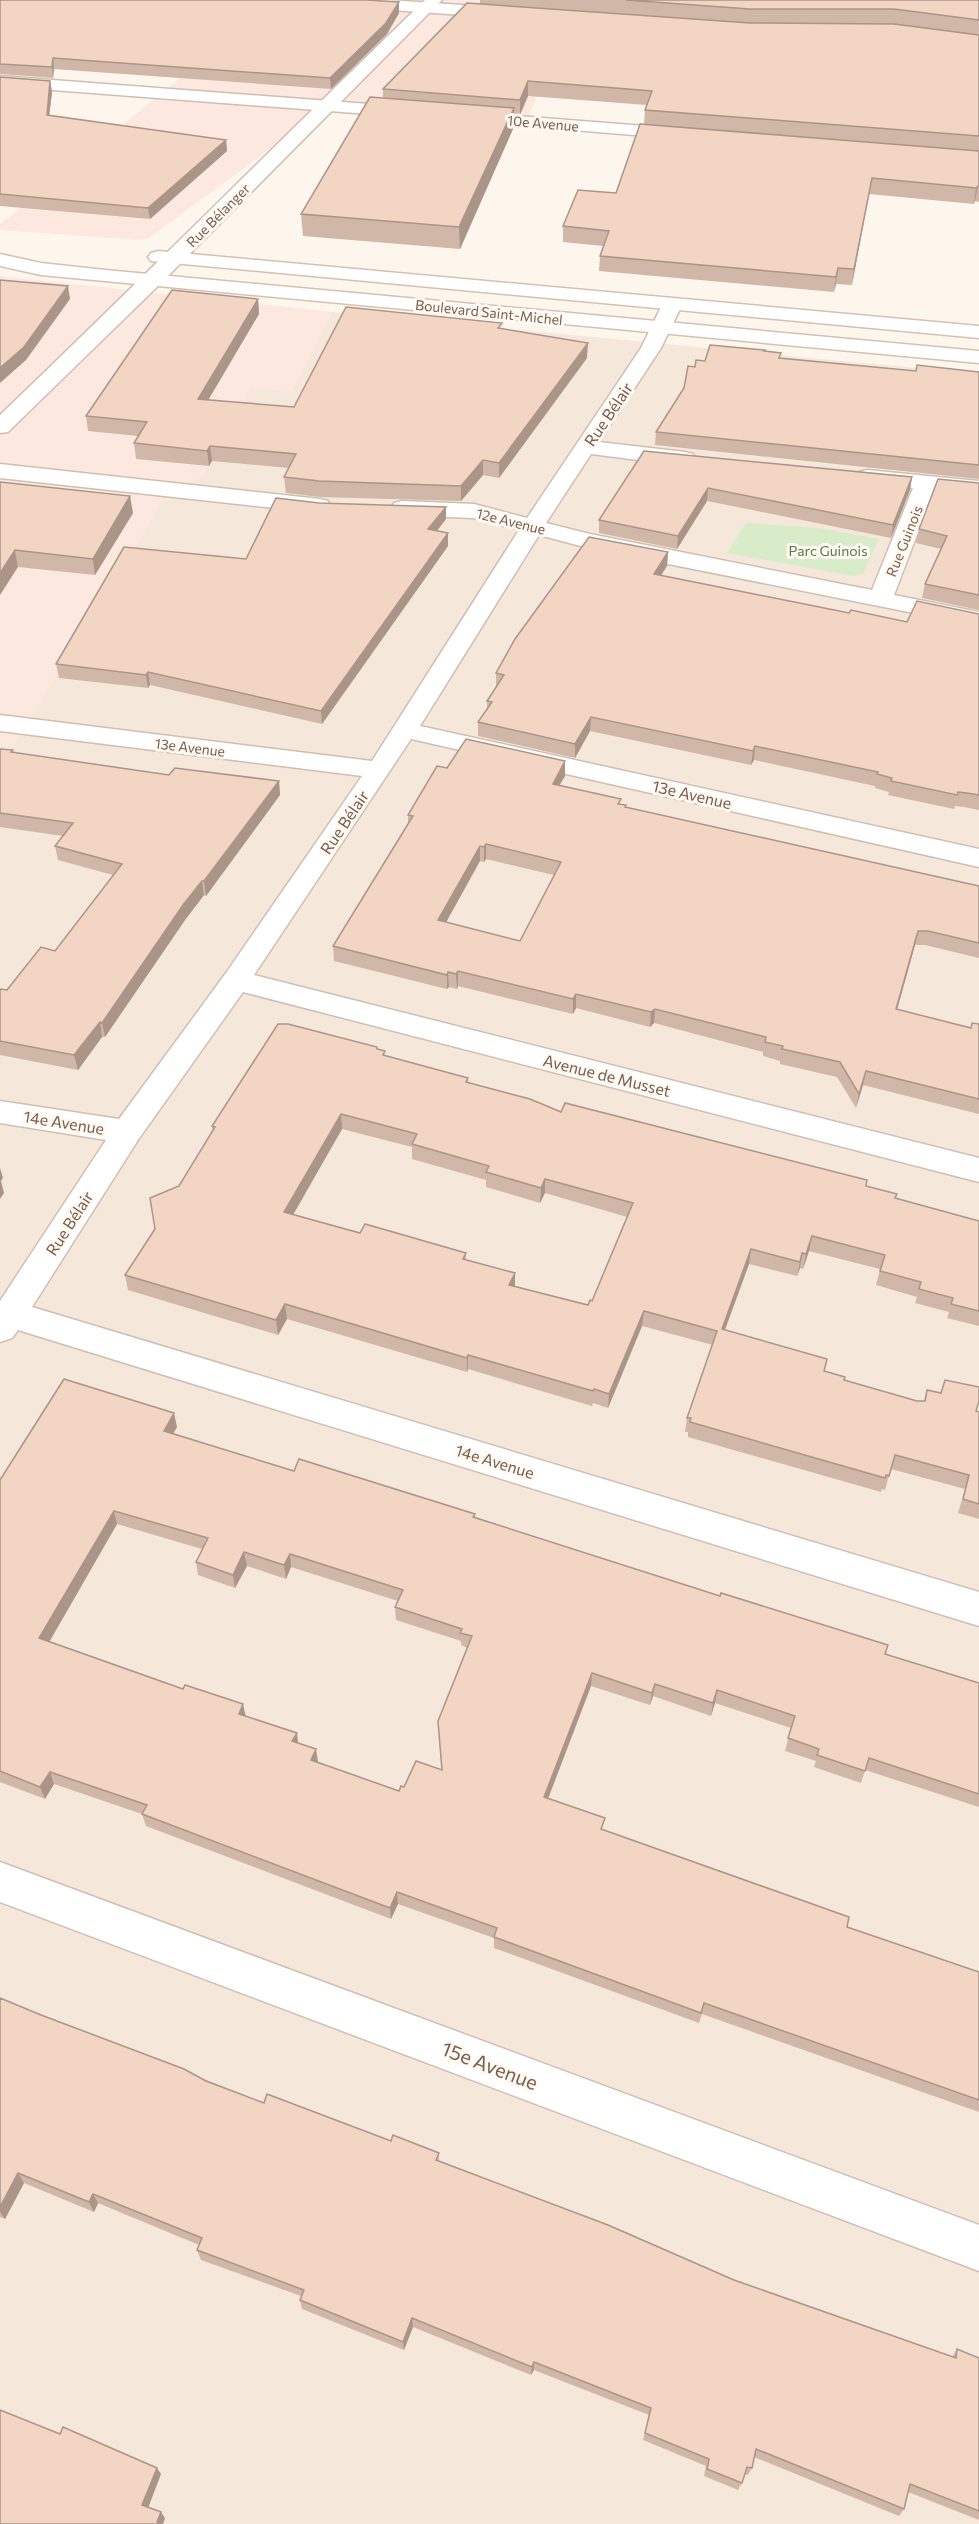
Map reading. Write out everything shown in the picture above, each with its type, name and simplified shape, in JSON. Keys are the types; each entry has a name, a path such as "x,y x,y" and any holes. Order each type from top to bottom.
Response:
{"street":[{"path":"321,0 430,4 526,15"},
{"name":"Rue Bélanger","path":"0,427 154,279 325,106 430,4"},
{"path":"0,81 421,113"},
{"name":"10e Avenue","path":"456,116 702,136"},
{"path":"0,250 42,250"},
{"name":"Boulevard Saint-Michel","path":"139,256 175,258 667,316 979,357"},
{"name":"Boulevard Saint-Michel","path":"0,260 41,269 154,279 667,316 979,332"},
{"name":"Rue Bélair","path":"5,1321 127,1132 236,980 379,770 532,527 651,348 667,316"},
{"path":"586,447 701,461"},
{"path":"0,471 345,508"},
{"path":"843,475 979,488"},
{"name":"Rue Guinois","path":"880,600 926,483"},
{"name":"12e Avenue","path":"384,509 474,511 588,541 979,619"},
{"name":"13e Avenue","path":"0,723 379,770"},
{"name":"13e Avenue","path":"404,730 979,858"},
{"name":"Avenue de Musset","path":"236,980 979,1170"},
{"name":"14e Avenue","path":"0,1112 127,1132"},
{"name":"14e Avenue","path":"5,1321 979,1609"},
{"name":"15e Avenue","path":"0,1882 979,2248"}],"shaded area":[{"path":"277,0 619,0 611,21 573,18 526,121 325,106 316,115 149,238 140,240 0,230 0,224"},
{"path":"0,276 332,312 291,391 250,387 203,475 160,505 13,747 0,745"},
{"path":"332,312 979,374 979,2524 0,2524 0,745 13,746 160,505 203,475 250,387 291,391"}],"green space":[{"name":"Parc Guinois","path":"746,523 819,528 879,539 863,574 854,576 727,553"}],"building":[{"path":"0,0 367,0 399,2 386,23 330,78 53,58 52,67 0,64"},
{"path":"626,0 979,0 979,20 894,9 750,9"},
{"path":"467,3 750,23 894,24 979,35 979,136 645,110 652,91 528,81 520,100 383,89"},
{"path":"0,77 50,81 47,115 226,140 148,208 0,194"},
{"path":"370,97 514,108 459,227 301,214"},
{"path":"640,124 979,151 979,186 976,188 872,178 854,269 838,268 836,277 600,256 609,231 563,226 578,190 616,193"},
{"path":"0,280 68,286 24,347 0,368"},
{"path":"172,290 258,299 198,399 294,407 346,307 502,323 498,328 588,343 499,463 483,460 461,486 319,481 284,477 296,454 210,446 207,451 134,443 147,422 86,416"},
{"path":"710,345 781,353 779,358 916,371 917,365 979,372 979,465 656,432 684,388 688,366 695,367 696,360 705,361"},
{"path":"644,451 912,477 893,525 708,488 678,536 599,520"},
{"path":"938,479 979,483 979,595 925,584 947,536 919,529"},
{"path":"0,482 130,496 93,559 15,550 0,573"},
{"path":"276,498 319,503 446,507 428,529 448,533 321,711 148,672 146,675 56,664 124,547 246,559"},
{"path":"589,537 668,552 654,574 849,613 851,610 907,622 917,601 979,614 979,795 958,792 957,795 891,781 892,778 877,774 878,772 755,746 753,751 591,717 575,744 478,722 492,702 487,701 504,675 496,673 515,639"},
{"path":"466,739 565,761 553,784 621,799 618,804 626,805 625,807 979,886 979,943 928,931 918,931 896,1009 971,1028 972,1023 979,1024 979,1099 866,1071 859,1094 840,1062 782,1049 783,1046 765,1042 766,1037 655,1009 651,1012 576,994 573,999 458,971 456,974 448,972 447,975 333,946 413,816 408,815 437,766 447,768","holes":["486,844 561,862 520,941 438,920 480,846 484,847"]},
{"path":"0,749 169,775 175,768 279,781 204,881 183,905 102,1023 100,1022 74,1055 0,1041 0,989 7,990 41,947 55,951 122,864 55,846 73,823 0,813"},
{"path":"278,1024 288,1024 377,1047 385,1051 383,1055 468,1078 466,1082 530,1099 561,1112 565,1103 867,1180 866,1186 897,1194 895,1198 979,1221 979,1311 951,1304 953,1298 919,1289 921,1282 880,1271 885,1255 812,1236 806,1254 802,1253 800,1262 751,1249 722,1329 827,1359 824,1371 845,1377 844,1380 917,1401 925,1401 927,1390 941,1393 945,1380 979,1387 976,1411 979,1412 979,1504 963,1499 969,1475 895,1455 889,1476 886,1475 885,1478 690,1422 691,1418 687,1418 717,1331 644,1311 609,1394 468,1355 467,1358 285,1304 276,1320 125,1275 155,1229 150,1198 179,1186 215,1127 212,1126","holes":["341,1114 417,1134 412,1144 489,1166 486,1172 541,1188 545,1179 633,1203 592,1301 590,1300 588,1305 509,1285 515,1273 463,1259 466,1253 365,1224 360,1233 284,1212"]},
{"path":"64,1379 174,1413 164,1431 294,1471 299,1459 475,1514 473,1517 720,1596 721,1593 888,1645 885,1654 979,1683 979,1794 869,1758 865,1771 817,1755 819,1749 788,1738 795,1716 717,1690 713,1703 655,1684 652,1693 592,1673 544,1797 605,1818 601,1829 849,1917 847,1927 979,1972 979,2100 704,2003 701,2013 494,1937 497,1928 397,1892 390,1908 142,1814 147,1805 50,1772 40,1787 0,1771 0,1480","holes":["114,1511 208,1538 196,1562 233,1575 244,1552 284,1565 290,1554 403,1590 395,1607 462,1629 460,1633 472,1636 438,1721 442,1770 416,1761 404,1787 401,1786 399,1791 311,1760 316,1749 292,1741 297,1733 239,1714 243,1704 185,1685 183,1689 39,1638"]},
{"path":"0,1998 184,2069 206,2081 264,2103 267,2094 391,2141 393,2135 439,2153 436,2160 608,2225 734,2280 956,2358 957,2349 979,2358 979,2511 910,2484 904,2509 756,2449 752,2468 747,2467 742,2483 707,2469 709,2459 645,2433 651,2408 534,2362 532,2367 412,2318 403,2342 300,2300 304,2290 197,2250 202,2238 93,2194 89,2202 18,2173 0,2207"},
{"path":"0,2410 60,2434 63,2427 157,2468 142,2505 161,2512 157,2522 161,2524 0,2524"}]}
